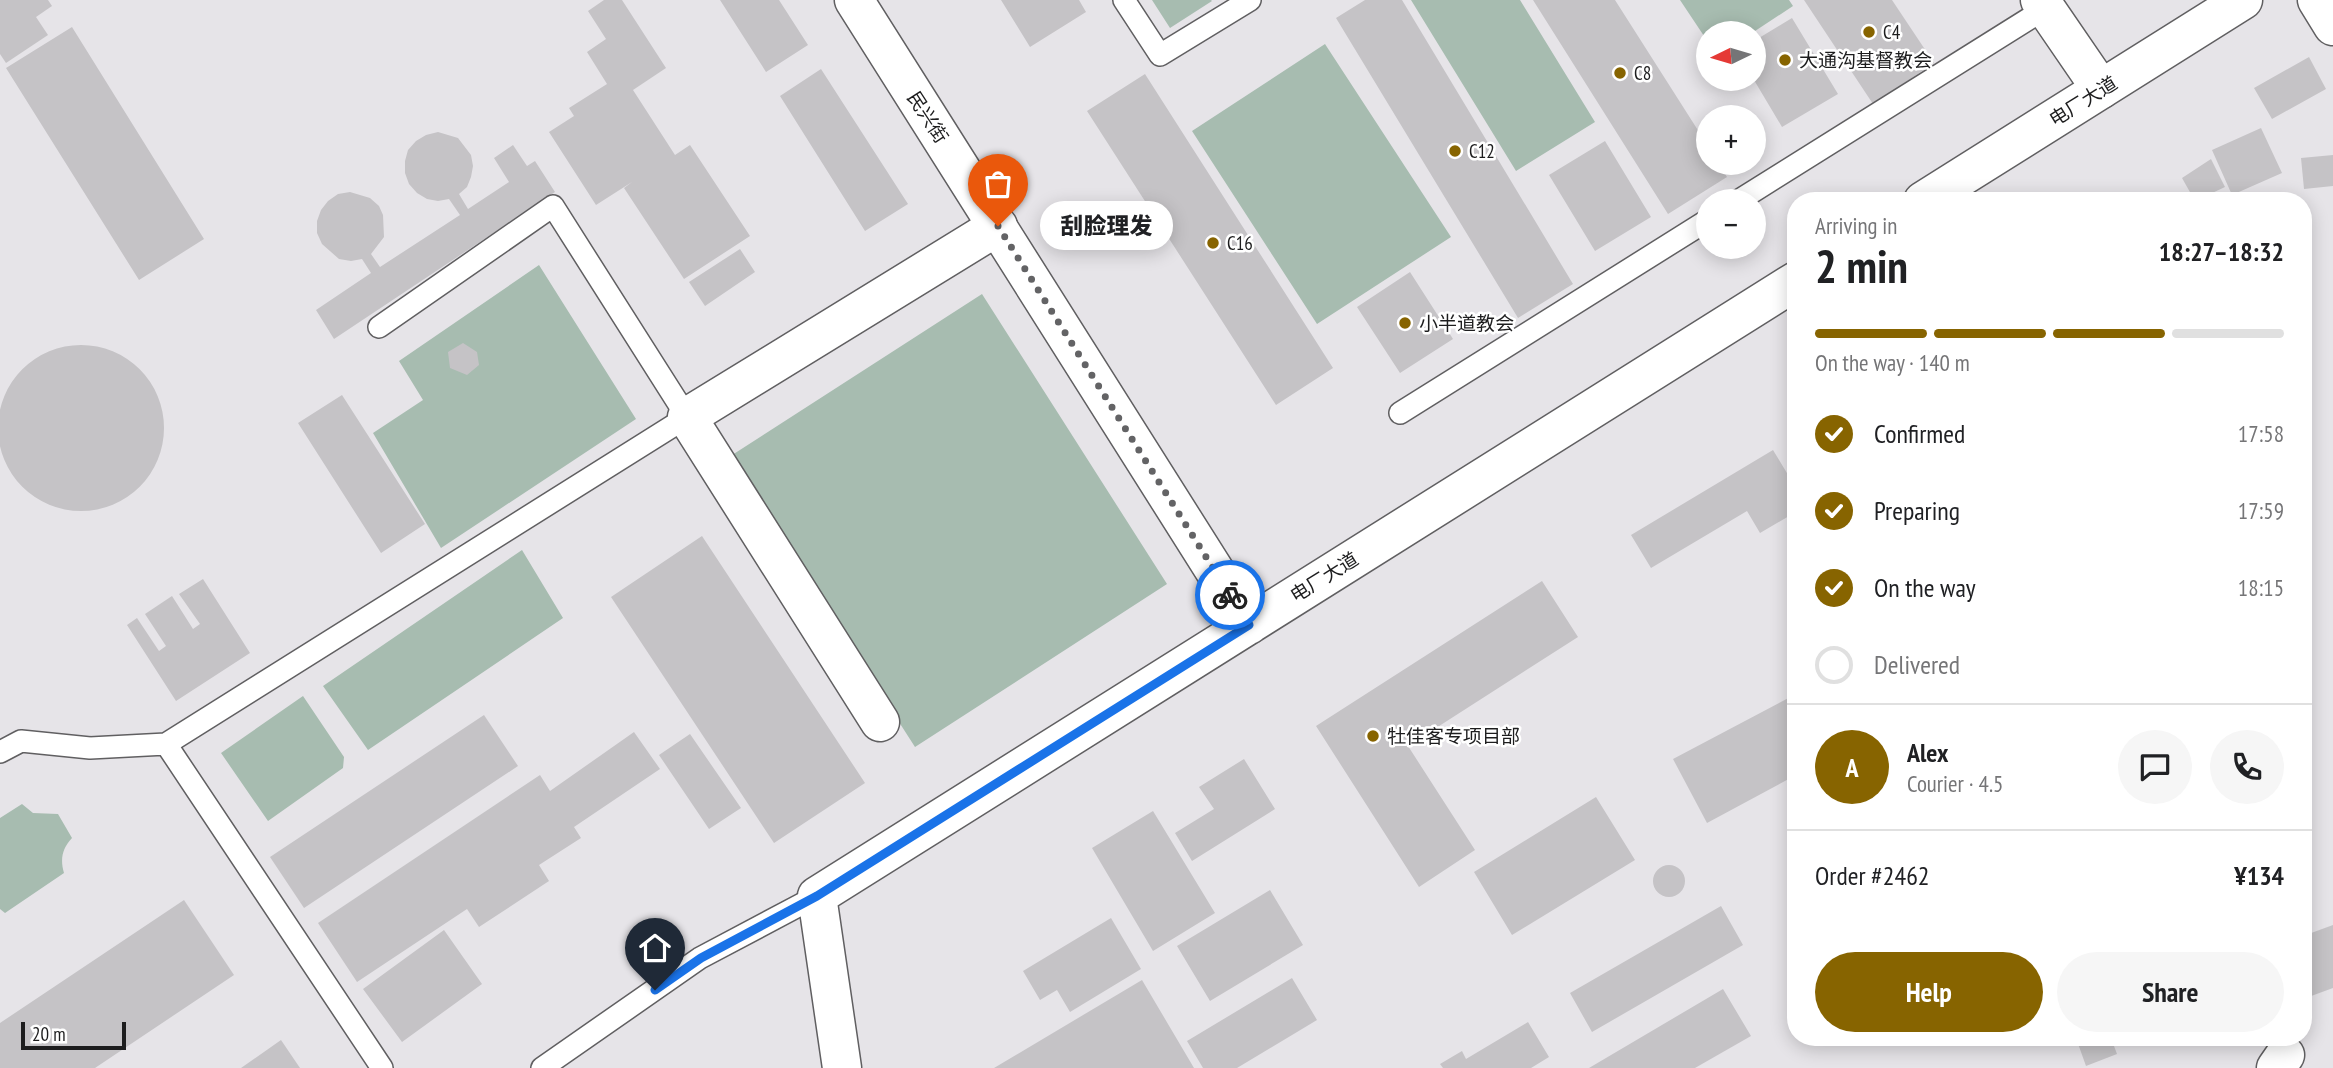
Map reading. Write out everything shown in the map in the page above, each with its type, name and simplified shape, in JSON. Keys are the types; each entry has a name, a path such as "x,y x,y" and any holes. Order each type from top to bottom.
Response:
{"street":[{"name":"民兴街","path":"853,0 1249,625"},
{"name":"电厂大道","path":"1937,192 2243,0"},
{"path":"2318,0 2333,26"},
{"path":"2043,4 2101,89"},
{"path":"880,722 687,417 998,226"},
{"name":"电厂大道","path":"817,896 1787,287"},
{"path":"817,896 842,1068"}],"lane":[{"path":"1124,0 1160,55 1238,3"},
{"path":"1757,189 2043,4"},
{"path":"0,752 21,741 90,748 166,744 687,417 553,206 379,327"},
{"path":"1401,413 1696,228"},
{"path":"166,744 383,1068"},
{"path":"542,1068 701,958 817,896"}],"green space":[{"path":"1152,0 1211,0 1212,1 1170,28"},
{"path":"1411,0 1520,0 1595,122 1516,171"},
{"path":"1680,0 1789,0 1793,6 1766,24 1766,21 1696,21 1696,24"},
{"path":"1325,44 1451,237 1317,324 1192,131"},
{"path":"539,265 636,419 441,548 373,433 423,400 399,361"},
{"path":"982,294 1167,584 915,747 729,457"},
{"path":"522,550 563,618 368,750 323,686"},
{"path":"303,696 344,757 343,768 268,821 221,753"},
{"path":"22,804 33,813 58,814 72,838 63,854 64,873 5,913 0,909 0,818"}],"building":[{"path":"0,0 48,0 52,6 36,17 48,35 6,63 0,54"},
{"path":"604,0 622,0 666,68 633,90 675,155 690,145 750,236 684,279 624,188 632,182 596,205 549,132 574,116 569,108 607,84 587,52 606,39 588,11"},
{"path":"720,0 779,0 808,45 766,72"},
{"path":"1001,0 1079,0 1086,12 1030,47"},
{"name":"C12","path":"1365,0 1402,0 1573,284 1518,318 1336,18"},
{"name":"C8","path":"1533,0 1615,0 1696,127 1696,175 1727,177 1708,189 1696,189 1696,196 1668,214"},
{"name":"C4","path":"1804,0 1892,0 1934,63 1873,104"},
{"name":"大通沟基督教会","path":"1792,18 1838,94 1782,127 1761,91 1766,91 1766,34"},
{"path":"72,27 204,239 139,280 6,68"},
{"path":"2309,57 2326,89 2272,119 2254,88"},
{"path":"821,69 908,204 865,231 780,96"},
{"name":"C16","path":"1145,74 1333,368 1276,405 1087,111"},
{"path":"2261,128 2282,173 2239,192 2231,192 2212,150"},
{"path":"438,132 458,138 471,155 471,177 467,187 459,194 468,209 509,182 494,158 513,145 527,166 535,161 555,192 334,339 316,310 371,273 362,259 339,259 322,244 317,233 321,210 338,194 350,192 370,198 379,206 383,215 384,237 371,254 380,267 460,215 449,199 427,199 417,193 409,184 405,173 408,150 426,135"},
{"path":"1605,141 1651,217 1595,251 1549,175"},
{"path":"2333,155 2333,186 2304,189 2301,158"},
{"path":"2211,159 2225,187 2214,192 2190,192 2182,178"},
{"path":"740,249 755,272 705,306 689,282"},
{"name":"小半道教会","path":"1410,272 1453,339 1400,373 1357,307"},
{"path":"463,343 477,352 479,365 467,375 450,368 448,352"},
{"path":"65,347 97,347 113,351 127,359 140,369 150,382 158,396 162,412 162,444 158,460 150,474 140,487 127,497 113,505 97,509 65,509 49,505 35,497 22,487 12,474 4,460 0,444 0,412 4,396 12,382 22,369 35,359 49,351"},
{"path":"342,395 425,524 381,553 298,423"},
{"path":"1773,450 1787,473 1787,517 1760,533 1747,511 1651,568 1631,535"},
{"path":"702,536 865,783 774,843 611,597"},
{"path":"203,579 250,653 176,701 127,625 137,618 159,651 166,646 145,614 172,596 193,629 200,624 179,594"},
{"name":"牡佳客专项目部","path":"1542,581 1578,637 1408,746 1475,850 1419,887 1316,726"},
{"path":"1787,699 1787,780 1707,823 1673,759"},
{"path":"484,715 518,766 304,908 270,857"},
{"path":"634,732 660,769 574,827 581,838 539,865 549,881 479,927 467,909 357,982 318,923 540,775 550,791"},
{"path":"690,734 741,808 709,829 659,755"},
{"path":"1244,759 1275,809 1192,861 1175,833 1214,809 1199,787"},
{"path":"1596,797 1635,860 1512,935 1474,872"},
{"path":"1153,811 1215,913 1153,951 1092,848"},
{"path":"1669,865 1680,870 1685,881 1680,892 1669,897 1658,892 1653,881 1658,870"},
{"path":"1270,890 1303,945 1210,1001 1177,946"},
{"path":"184,900 234,975 95,1068 0,1068 0,1023"},
{"path":"1721,906 1743,945 1592,1032 1570,993"},
{"path":"1111,918 1141,969 1070,1012 1057,990 1040,1000 1023,971"},
{"path":"2333,925 2333,988 2312,996 2312,933"},
{"path":"444,930 482,984 402,1042 363,989"},
{"path":"1292,978 1317,1020 1237,1068 1203,1068 1187,1041"},
{"path":"1142,980 1194,1068 994,1068"},
{"path":"1723,989 1751,1036 1695,1068 1589,1068"},
{"path":"1528,1022 1549,1057 1531,1068 1443,1068 1440,1064 1462,1051 1466,1059"},
{"path":"281,1040 300,1068 241,1068"},
{"path":"2079,1046 2114,1046 2117,1054 2086,1066"}],"way so far":[{"path":"998,226 1230,595"}],"place":[{"name":"C4","path":"1869,32"},
{"name":"大通沟基督教会","path":"1785,60"},
{"name":"C8","path":"1620,73"},
{"name":"C12","path":"1455,151"},
{"name":"刮脸理发","path":"998,226"},
{"name":"C16","path":"1213,243"},
{"name":"小半道教会","path":"1405,323"},
{"name":"牡佳客专项目部","path":"1373,736"}],"route":[{"path":"655,990 701,958 817,896 1249,625 1230,595"}]}
